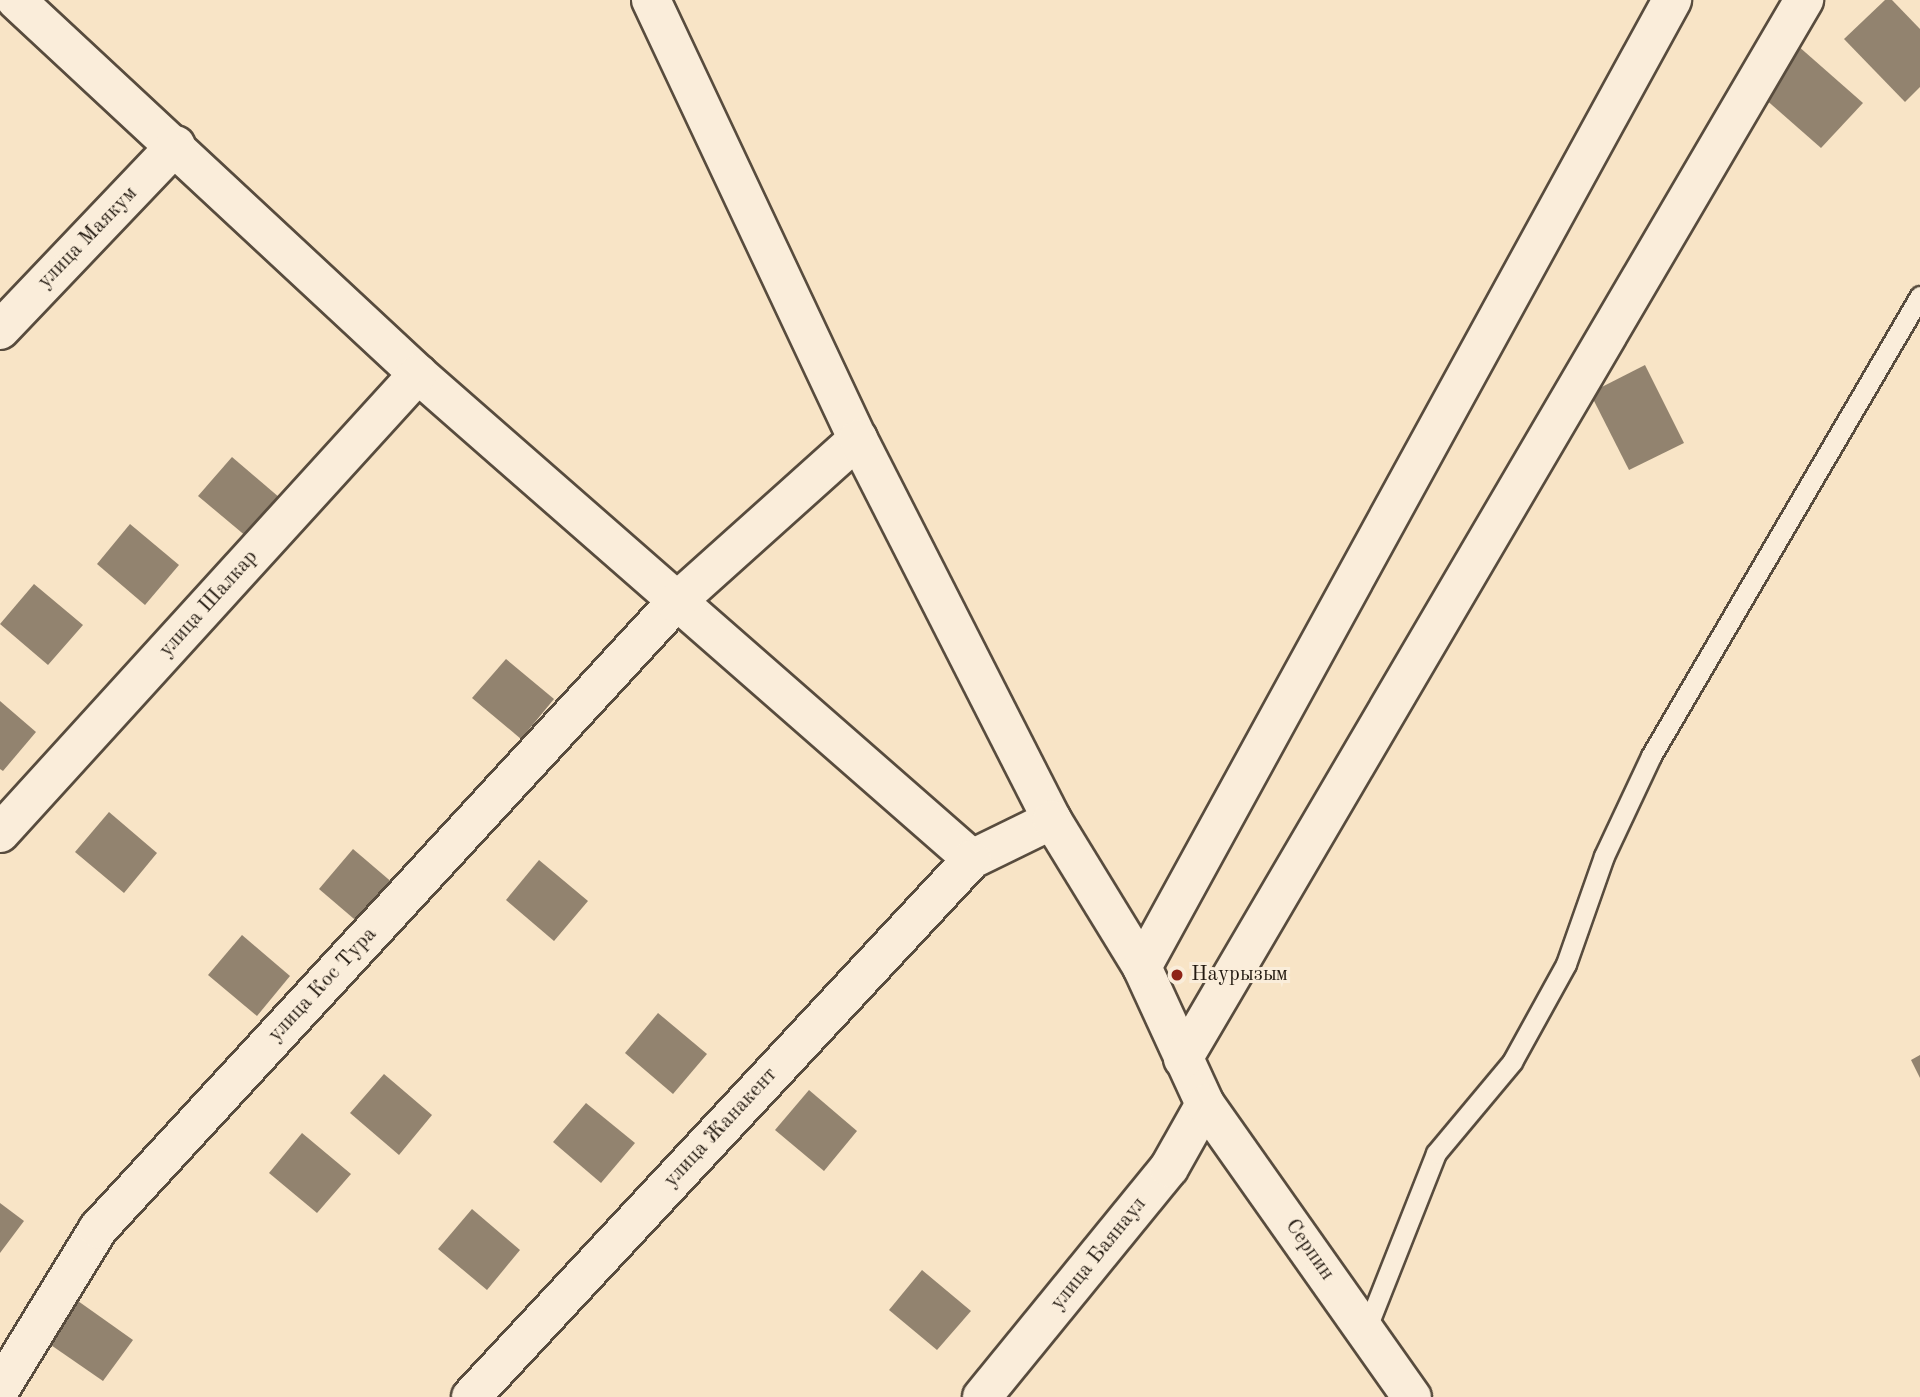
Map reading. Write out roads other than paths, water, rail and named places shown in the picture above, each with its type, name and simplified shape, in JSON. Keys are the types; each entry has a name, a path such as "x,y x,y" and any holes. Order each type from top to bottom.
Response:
{"street":[{"path":"16,0 176,145 418,374 676,603 972,859 1052,820"},
{"name":"Серпин","path":"652,0 858,439 1052,820 1142,967 1205,1104 1412,1397"},
{"path":"1142,967 1672,0"},
{"path":"1183,1059 1804,0"},
{"name":"улица Маякум","path":"0,330 176,145"},
{"name":"улица Шалкар","path":"0,833 418,374"},
{"name":"улица Кос Тура","path":"0,1388 98,1229 676,603 858,439"},
{"name":"улица Жанакент","path":"471,1397 972,859"},
{"name":"улица Баянаул","path":"982,1397 1169,1168 1205,1104"}],"lane":[{"path":"1366,1330 1436,1153 1512,1062 1566,964 1604,856 1651,757 1920,296"}],"place":[{"name":"Наурызым","path":"1177,975"}]}
